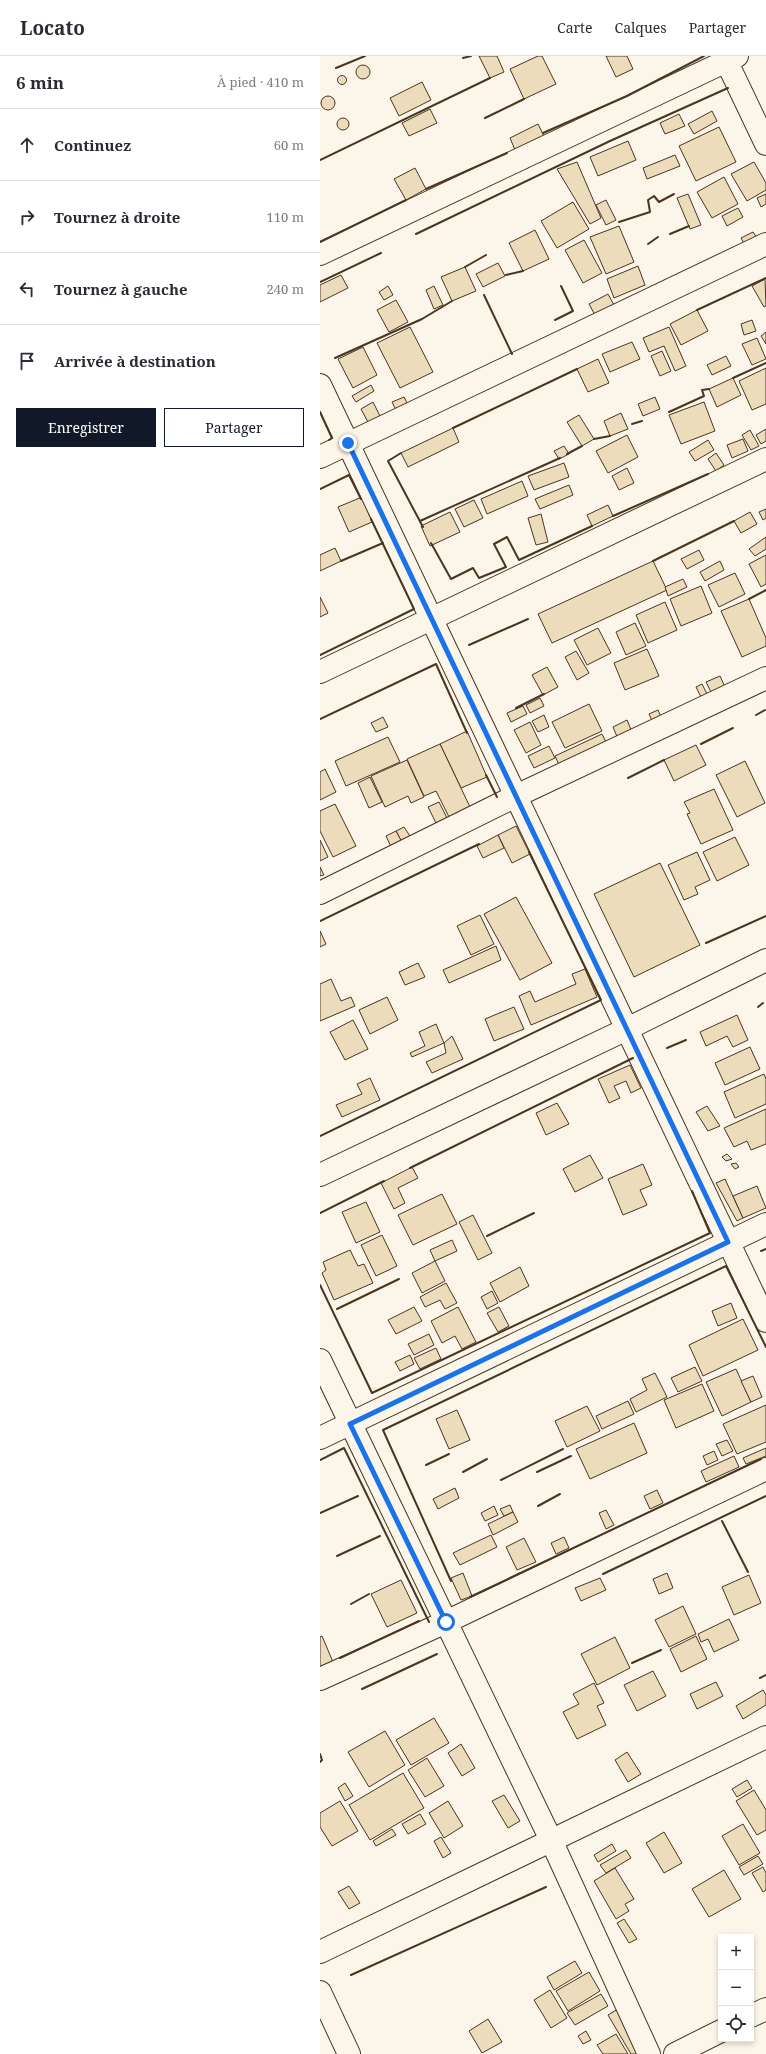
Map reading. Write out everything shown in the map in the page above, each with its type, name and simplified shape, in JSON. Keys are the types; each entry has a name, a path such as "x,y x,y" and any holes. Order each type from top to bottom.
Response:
{"street":[{"path":"320,254 729,58 766,144"},
{"path":"320,457 766,244"},
{"path":"320,385 766,1321"},
{"path":"320,672 766,459"},
{"path":"320,893 516,796 766,678"},
{"path":"320,1175 627,1029 766,960"},
{"path":"320,1438 766,1224"},
{"path":"320,1360 550,1840 649,2054"},
{"path":"320,1679 446,1622 766,1469"},
{"path":"320,1952 766,1737"},
{"path":"320,1992 349,2054"},
{"path":"754,2015 766,2009"},
{"path":"675,2054 718,2032"}],"building":[{"path":"479,56 497,56 504,72 490,78"},
{"path":"538,56 542,56 556,84 524,99 510,69"},
{"path":"606,56 627,56 633,69 616,77"},
{"path":"363,65 368,67 370,72 368,77 363,79 358,77 356,72 358,67"},
{"path":"340,76 344,76 346,80 344,84 340,84 338,82 338,78"},
{"path":"422,82 431,100 399,116 390,98"},
{"path":"328,96 333,98 335,103 333,108 328,110 323,108 321,103 323,98"},
{"path":"430,109 437,123 409,136 402,123"},
{"path":"712,111 717,121 694,134 688,124"},
{"path":"679,114 685,126 665,134 660,123"},
{"path":"341,118 345,118 349,124 345,130 341,130 337,126 337,122"},
{"path":"538,124 544,136 515,150 510,138"},
{"path":"719,127 736,162 696,181 679,146"},
{"path":"628,141 636,160 598,176 590,157"},
{"path":"675,155 680,166 647,179 643,168"},
{"path":"577,162 601,218 590,224 557,169"},
{"path":"754,162 766,183 766,190 747,201 731,174"},
{"path":"415,168 426,189 406,200 394,179"},
{"path":"724,177 738,204 712,218 697,192"},
{"path":"688,194 701,225 690,229 677,198"},
{"path":"766,194 766,204 761,207 757,198"},
{"path":"606,200 616,220 606,225 596,205"},
{"path":"573,202 589,229 557,248 541,221"},
{"path":"738,208 743,217 727,226 722,216"},
{"path":"619,226 634,262 606,274 590,237"},
{"path":"535,230 549,259 523,271 509,243"},
{"path":"753,232 757,238 745,245 741,238"},
{"path":"584,240 602,273 583,283 565,250"},
{"path":"498,263 505,276 483,287 476,274"},
{"path":"638,266 645,285 614,298 607,279"},
{"path":"465,267 476,291 452,301 441,277"},
{"path":"341,275 348,288 320,302 320,285"},
{"path":"765,279 766,306 764,307 752,286"},
{"path":"388,286 393,295 384,300 379,292"},
{"path":"434,286 443,305 434,309 426,290"},
{"path":"608,294 614,305 595,315 589,304"},
{"path":"396,300 408,322 389,332 377,310"},
{"path":"697,310 708,331 681,345 670,324"},
{"path":"752,320 756,331 744,335 741,324"},
{"path":"410,327 433,372 400,388 377,343"},
{"path":"669,327 686,366 675,371 664,346 649,352 643,338"},
{"path":"766,332 766,344 761,336"},
{"path":"757,338 766,359 752,365 742,344"},
{"path":"632,342 640,359 610,372 602,354"},
{"path":"363,347 377,375 353,388 338,359"},
{"path":"662,351 671,371 660,376 651,356"},
{"path":"726,356 731,366 712,375 707,365"},
{"path":"598,359 609,383 588,392 577,369"},
{"path":"766,368 766,404 752,410 739,381"},
{"path":"733,378 741,395 717,407 709,389"},
{"path":"371,385 374,391 356,402 352,396"},
{"path":"404,397 408,405 396,410 392,402"},
{"path":"655,397 660,409 643,416 638,404"},
{"path":"373,402 381,418 369,424 361,409"},
{"path":"704,402 715,431 681,444 669,415"},
{"path":"621,413 628,429 610,436 604,421"},
{"path":"579,415 594,439 582,446 567,422"},
{"path":"453,428 459,442 408,467 401,453"},
{"path":"766,429 766,441 761,444 756,435"},
{"path":"750,430 759,446 751,450 742,435"},
{"path":"627,435 638,457 608,473 596,451"},
{"path":"743,439 748,451 732,458 727,445"},
{"path":"708,440 714,450 695,461 689,452"},
{"path":"564,446 569,454 559,459 554,451"},
{"path":"716,453 724,465 716,471 708,459"},
{"path":"564,463 569,477 534,490 528,476"},
{"path":"627,468 634,483 619,490 612,476"},
{"path":"522,481 528,496 487,514 481,499"},
{"path":"569,485 573,495 540,509 535,499"},
{"path":"362,497 372,522 349,532 338,507"},
{"path":"474,500 483,518 464,527 455,509"},
{"path":"608,505 613,516 592,526 587,515"},
{"path":"766,509 766,518 763,520 759,512"},
{"path":"450,512 460,532 430,546 421,526"},
{"path":"750,512 757,524 741,533 734,521"},
{"path":"541,514 548,542 536,545 528,518"},
{"path":"766,537 766,549 755,556 749,549"},
{"path":"335,548 341,561 320,571 320,555"},
{"path":"699,550 704,560 687,569 681,559"},
{"path":"766,555 766,584 761,587 749,564"},
{"path":"653,561 667,590 552,643 538,614"},
{"path":"720,561 724,570 705,581 700,572"},
{"path":"735,573 745,594 719,607 708,585"},
{"path":"683,579 687,587 668,596 665,587"},
{"path":"701,586 712,613 681,626 670,599"},
{"path":"320,597 328,613 320,617"},
{"path":"749,599 766,638 766,646 742,657 721,611"},
{"path":"665,602 677,630 648,643 636,615"},
{"path":"635,623 646,646 626,655 616,632"},
{"path":"598,628 611,653 587,665 574,640"},
{"path":"647,649 659,676 625,690 614,663"},
{"path":"576,651 589,673 577,680 565,657"},
{"path":"547,667 558,687 543,695 532,675"},
{"path":"720,676 725,687 712,694 706,682"},
{"path":"702,684 708,696 702,699 696,687"},
{"path":"540,698 544,706 530,713 526,705"},
{"path":"589,704 602,731 565,748 552,722"},
{"path":"523,706 527,714 511,722 507,713"},
{"path":"658,710 662,719 653,723 649,714"},
{"path":"544,715 549,727 538,732 532,721"},
{"path":"383,717 388,727 376,732 371,723"},
{"path":"627,720 632,732 618,739 613,727"},
{"path":"530,722 541,745 526,753 514,730"},
{"path":"467,731 487,777 461,788 440,744"},
{"path":"602,734 607,744 560,767 555,756"},
{"path":"388,737 400,762 346,786 335,761"},
{"path":"440,744 470,807 449,817 436,791 424,796 407,759"},
{"path":"696,745 706,765 674,781 664,760"},
{"path":"549,746 555,758 534,768 528,756"},
{"path":"407,760 424,797 411,803 408,796 385,807 371,776"},
{"path":"745,761 765,803 737,817 716,775"},
{"path":"325,769 336,792 320,800 320,772"},
{"path":"370,777 382,802 369,808 358,783"},
{"path":"714,789 733,830 701,844 687,814 690,813 684,802"},
{"path":"439,802 448,820 437,825 428,807"},
{"path":"335,804 356,846 333,857 320,831 320,811"},
{"path":"516,826 530,854 512,863 498,835"},
{"path":"404,827 412,839 403,844 396,831"},
{"path":"396,831 403,844 392,849 386,836"},
{"path":"498,835 504,848 483,858 477,846"},
{"path":"735,837 749,865 717,881 703,852"},
{"path":"320,840 328,857 320,861"},
{"path":"697,852 710,880 695,887 698,894 684,900 668,865"},
{"path":"660,863 700,945 634,977 594,894"},
{"path":"320,867 324,875 320,876"},
{"path":"516,897 552,963 520,980 484,914"},
{"path":"480,915 494,944 471,955 457,926"},
{"path":"320,931 326,944 320,947"},
{"path":"496,946 501,960 449,983 443,970"},
{"path":"418,963 425,977 405,985 399,972"},
{"path":"585,969 597,997 531,1025 519,996 530,991 535,1002 576,984 572,974"},
{"path":"331,979 341,1001 351,997 355,1006 320,1021 320,984"},
{"path":"387,997 398,1020 370,1034 359,1010"},
{"path":"514,1007 524,1029 494,1041 485,1019"},
{"path":"737,1015 748,1040 733,1047 727,1036 706,1046 700,1032"},
{"path":"353,1020 368,1049 345,1060 330,1032"},
{"path":"436,1024 444,1043 412,1057 410,1053 425,1046 419,1032"},
{"path":"452,1036 463,1059 432,1073 426,1062 446,1053 444,1043"},
{"path":"750,1047 760,1069 725,1085 715,1063"},
{"path":"630,1065 641,1088 631,1093 626,1081 614,1086 620,1098 609,1103 598,1079"},
{"path":"764,1074 766,1079 766,1104 735,1118 724,1092"},
{"path":"370,1078 380,1100 342,1117 336,1105 362,1094 357,1084"},
{"path":"557,1103 569,1124 546,1135 536,1113"},
{"path":"707,1106 720,1126 708,1131 696,1112"},
{"path":"766,1109 766,1144 751,1150 747,1141 734,1147 724,1128"},
{"path":"727,1154 732,1159 726,1161 722,1157"},
{"path":"590,1155 603,1178 575,1192 563,1169"},
{"path":"736,1163 739,1167 735,1169 731,1164"},
{"path":"643,1164 652,1185 640,1190 647,1205 623,1215 608,1179"},
{"path":"412,1167 418,1178 398,1188 405,1203 394,1209 381,1183"},
{"path":"725,1179 743,1218 737,1221 716,1183"},
{"path":"757,1186 766,1208 743,1218 733,1196"},
{"path":"442,1194 457,1224 413,1245 398,1215"},
{"path":"366,1202 380,1232 356,1243 342,1212"},
{"path":"473,1215 492,1253 478,1260 459,1222"},
{"path":"382,1235 397,1266 376,1276 361,1245"},
{"path":"452,1240 457,1251 435,1261 430,1250"},
{"path":"350,1250 358,1266 364,1264 373,1283 334,1300 322,1273 326,1270 323,1262"},
{"path":"435,1261 445,1281 422,1293 412,1273"},
{"path":"520,1267 529,1286 500,1302 490,1283"},
{"path":"446,1283 457,1303 445,1309 440,1300 425,1307 420,1297"},
{"path":"492,1291 498,1303 487,1309 481,1297"},
{"path":"731,1303 737,1318 718,1326 712,1311"},
{"path":"414,1307 422,1321 396,1334 388,1320"},
{"path":"458,1307 476,1342 462,1349 455,1336 442,1343 431,1321"},
{"path":"499,1307 509,1326 498,1332 487,1313"},
{"path":"743,1319 758,1350 703,1376 689,1345"},
{"path":"429,1334 434,1345 414,1355 408,1344"},
{"path":"436,1348 441,1359 420,1369 414,1358"},
{"path":"410,1355 414,1364 400,1371 395,1362"},
{"path":"695,1367 702,1381 678,1392 671,1378"},
{"path":"736,1369 751,1402 722,1416 706,1382"},
{"path":"655,1373 667,1397 636,1412 630,1399 647,1390 642,1379"},
{"path":"753,1376 762,1397 751,1402 741,1381"},
{"path":"702,1384 714,1411 676,1428 664,1400"},
{"path":"628,1401 634,1414 602,1429 596,1416"},
{"path":"766,1405 766,1442 737,1454 723,1424"},
{"path":"587,1406 600,1431 567,1447 555,1421"},
{"path":"457,1410 470,1440 449,1449 436,1419"},
{"path":"634,1423 647,1453 590,1479 576,1449"},
{"path":"727,1440 733,1451 722,1456 716,1444"},
{"path":"766,1448 766,1456 746,1464 743,1458"},
{"path":"714,1451 718,1460 707,1465 703,1456"},
{"path":"734,1456 739,1467 706,1482 701,1471"},
{"path":"455,1488 459,1498 438,1509 433,1499"},
{"path":"657,1490 663,1503 650,1509 644,1496"},
{"path":"510,1505 513,1512 504,1516 500,1509"},
{"path":"494,1506 498,1515 485,1521 481,1513"},
{"path":"606,1510 614,1525 606,1529 599,1513"},
{"path":"513,1512 518,1522 493,1535 488,1524"},
{"path":"491,1535 497,1547 460,1565 453,1553"},
{"path":"564,1537 569,1548 556,1554 551,1543"},
{"path":"524,1538 536,1562 517,1570 506,1547"},
{"path":"463,1573 472,1596 461,1600 451,1578"},
{"path":"667,1573 673,1588 659,1594 653,1579"},
{"path":"749,1575 761,1603 734,1615 722,1587"},
{"path":"600,1578 606,1590 581,1601 575,1588"},
{"path":"401,1580 417,1613 387,1627 371,1594"},
{"path":"683,1606 696,1634 669,1647 655,1620"},
{"path":"729,1619 739,1640 714,1652 708,1639 701,1642 698,1634"},
{"path":"322,1636 333,1662 320,1668 320,1637"},
{"path":"696,1636 707,1659 681,1672 670,1649"},
{"path":"615,1637 630,1668 597,1685 581,1654"},
{"path":"653,1671 666,1696 637,1711 624,1685"},
{"path":"716,1682 723,1696 697,1709 690,1694"},
{"path":"594,1683 604,1703 597,1706 606,1725 577,1739 563,1712 579,1704 573,1694"},
{"path":"763,1690 766,1695 766,1705 743,1719 736,1706"},
{"path":"434,1718 449,1743 411,1765 396,1740"},
{"path":"385,1731 405,1765 369,1787 348,1752"},
{"path":"461,1744 475,1768 462,1776 448,1753"},
{"path":"627,1752 641,1774 628,1782 615,1760"},
{"path":"427,1758 444,1786 425,1797 408,1770"},
{"path":"403,1773 424,1808 370,1840 349,1805"},
{"path":"747,1780 752,1788 737,1797 732,1789"},
{"path":"345,1783 353,1796 345,1801 338,1788"},
{"path":"754,1790 766,1810 766,1830 757,1835 736,1801"},
{"path":"504,1795 520,1821 508,1828 492,1801"},
{"path":"340,1801 358,1831 332,1846 320,1827 320,1813"},
{"path":"448,1801 463,1826 444,1838 429,1813"},
{"path":"420,1814 426,1824 408,1834 402,1824"},
{"path":"743,1824 760,1853 739,1865 722,1836"},
{"path":"392,1829 396,1835 376,1846 373,1841"},
{"path":"664,1832 682,1863 664,1873 646,1843"},
{"path":"441,1837 451,1853 443,1858 434,1841"},
{"path":"612,1844 616,1851 598,1862 594,1855"},
{"path":"626,1850 631,1858 606,1873 600,1865"},
{"path":"758,1856 763,1864 744,1875 739,1867"},
{"path":"763,1867 766,1873 766,1890 763,1892 752,1873"},
{"path":"615,1868 634,1899 625,1904 629,1911 616,1919 594,1881"},
{"path":"724,1870 741,1899 709,1917 692,1889"},
{"path":"349,1886 360,1903 349,1909 338,1892"},
{"path":"624,1919 637,1939 629,1943 617,1923"},
{"path":"575,1961 582,1973 554,1990 547,1977"},
{"path":"589,1972 600,1991 568,2011 556,1991"},
{"path":"550,1990 567,2018 551,2028 534,2000"},
{"path":"601,1994 608,2006 575,2025 567,2013"},
{"path":"618,2009 643,2050 636,2054 631,2054 608,2015"},
{"path":"488,2019 502,2042 482,2053 469,2031"},
{"path":"586,2031 591,2040 583,2044 578,2036"},
{"path":"616,2034 628,2054 603,2054 597,2045"}],"wall":[{"path":"336,68 365,56"},
{"path":"463,58 471,56"},
{"path":"543,133 627,96 704,56"},
{"path":"320,160 490,78"},
{"path":"416,234 610,141 728,88"},
{"path":"485,118 524,99"},
{"path":"426,189 507,153"},
{"path":"619,222 650,212 648,200 654,196 659,202 674,194"},
{"path":"320,242 406,200"},
{"path":"670,234 689,226"},
{"path":"648,244 658,237"},
{"path":"320,282 381,253"},
{"path":"465,267 486,255"},
{"path":"506,275 523,271"},
{"path":"697,310 766,278"},
{"path":"555,320 573,311 561,286"},
{"path":"484,295 512,354"},
{"path":"335,358 422,319 452,301"},
{"path":"733,378 766,363"},
{"path":"453,428 577,369"},
{"path":"669,412 704,396 702,390 709,389"},
{"path":"320,412 332,438 329,440"},
{"path":"632,424 642,421"},
{"path":"594,439 610,436"},
{"path":"567,454 582,446"},
{"path":"401,453 388,461 423,527"},
{"path":"420,521 560,458"},
{"path":"613,516 708,474"},
{"path":"320,489 349,475 361,499"},
{"path":"320,655 414,609 371,519"},
{"path":"653,561 734,521"},
{"path":"431,543 451,579 473,568 479,578 506,567 494,544 507,537 519,560 592,526"},
{"path":"341,561 383,543"},
{"path":"749,599 766,590"},
{"path":"469,645 528,619"},
{"path":"320,719 436,664 467,733"},
{"path":"516,708 544,694"},
{"path":"756,715 765,710"},
{"path":"701,744 733,728"},
{"path":"628,778 664,760"},
{"path":"486,775 497,797"},
{"path":"320,921 479,844"},
{"path":"320,1136 601,1000 529,852"},
{"path":"706,943 766,916"},
{"path":"758,1007 763,1003"},
{"path":"667,1048 686,1040"},
{"path":"410,1168 633,1058"},
{"path":"320,1213 384,1181"},
{"path":"320,1285 372,1393 710,1233 692,1191"},
{"path":"487,1236 534,1213"},
{"path":"761,1251 766,1249"},
{"path":"451,1581 383,1430 726,1266 766,1347"},
{"path":"337,1309 399,1279"},
{"path":"320,1460 344,1448 429,1622"},
{"path":"501,1480 563,1449"},
{"path":"426,1465 449,1454"},
{"path":"537,1472 571,1456"},
{"path":"463,1472 487,1459"},
{"path":"470,1597 761,1459"},
{"path":"538,1506 560,1494"},
{"path":"320,1513 358,1496"},
{"path":"603,1574 766,1496"},
{"path":"722,1521 748,1572"},
{"path":"337,1556 380,1536"},
{"path":"351,1604 369,1594"},
{"path":"340,1658 419,1621"},
{"path":"632,1663 661,1650"},
{"path":"362,1689 437,1654"},
{"path":"760,1678 766,1675"},
{"path":"320,1754 322,1760 320,1762"},
{"path":"351,1975 546,1887"}],"route":[{"path":"348,443 728,1242 350,1424 446,1622"}]}
